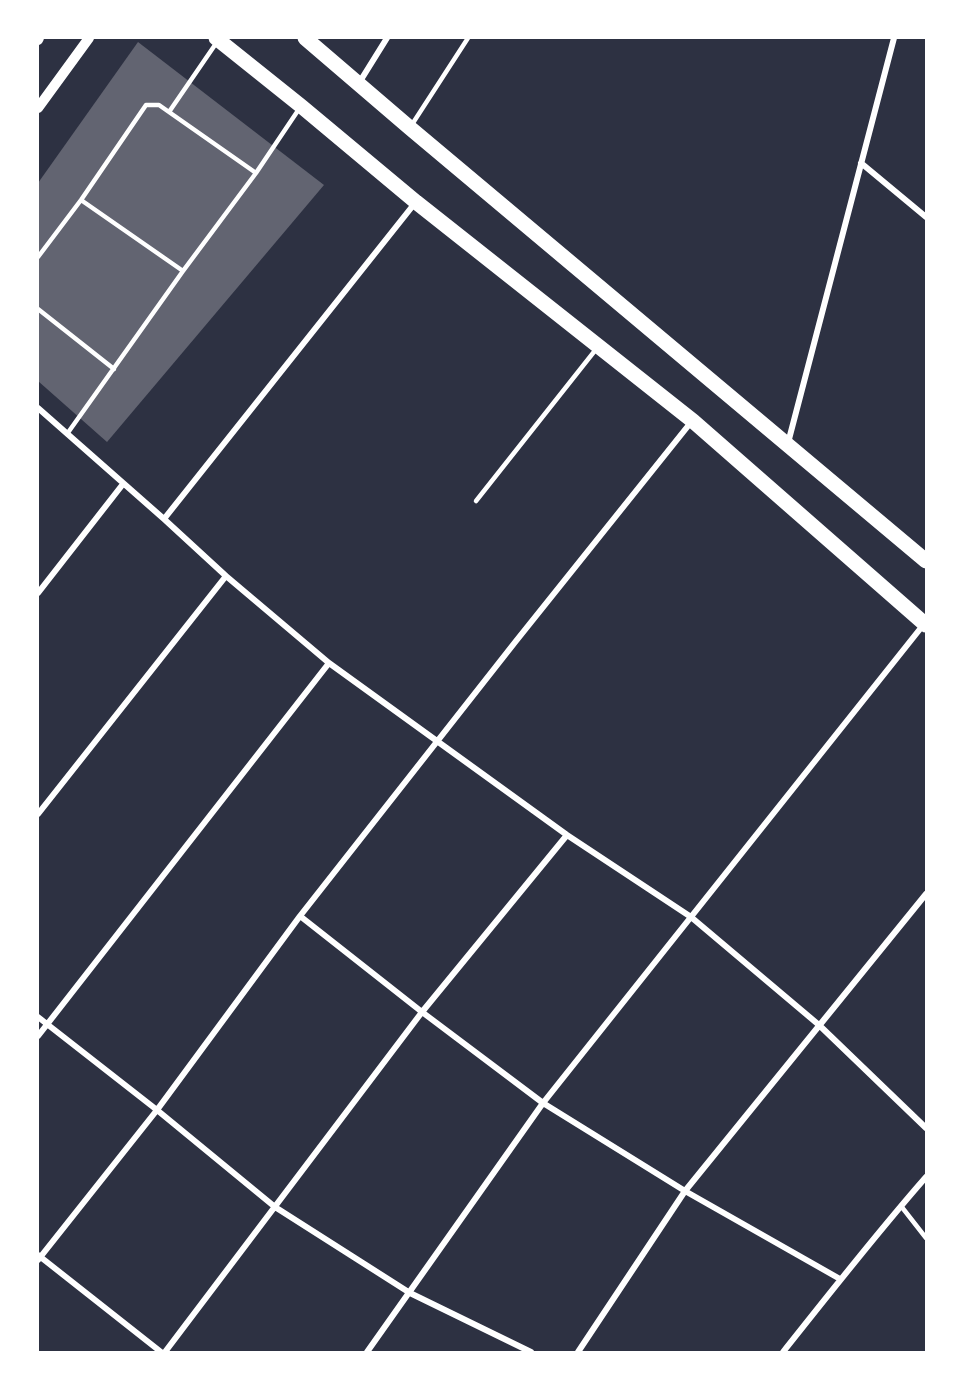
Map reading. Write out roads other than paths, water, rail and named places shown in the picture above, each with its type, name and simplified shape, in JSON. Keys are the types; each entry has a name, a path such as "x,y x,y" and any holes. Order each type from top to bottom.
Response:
{"main road":[{"path":"218,38 416,202 693,421 926,625"},
{"path":"305,38 927,561"}],"street":[{"path":"38,108 89,38"},
{"path":"358,83 387,38"},
{"path":"788,444 893,38"},
{"path":"861,163 927,217"},
{"path":"164,519 416,202"},
{"path":"38,408 226,576 329,663 567,835 691,917 819,1025 927,1128"},
{"path":"567,835 422,1012 163,1353 38,1257 157,1110 300,916 516,641 693,421"},
{"path":"38,593 123,484"},
{"path":"38,814 226,576"},
{"path":"368,1353 543,1103 926,625"},
{"path":"38,1036 329,663"},
{"path":"578,1353 685,1191 927,894"},
{"path":"300,916 543,1103 685,1191 840,1279"},
{"path":"38,1017 157,1110 275,1207 410,1293 531,1353"},
{"path":"783,1353 840,1279 927,1178"}],"lane":[{"path":"169,112 218,38"},
{"path":"410,128 468,38"},
{"path":"38,257 81,200 146,105 159,105 256,172"},
{"path":"67,434 301,106"},
{"path":"81,200 183,271"},
{"path":"38,309 114,369"},
{"path":"476,501 598,345"},
{"path":"901,1206 927,1238"}]}
